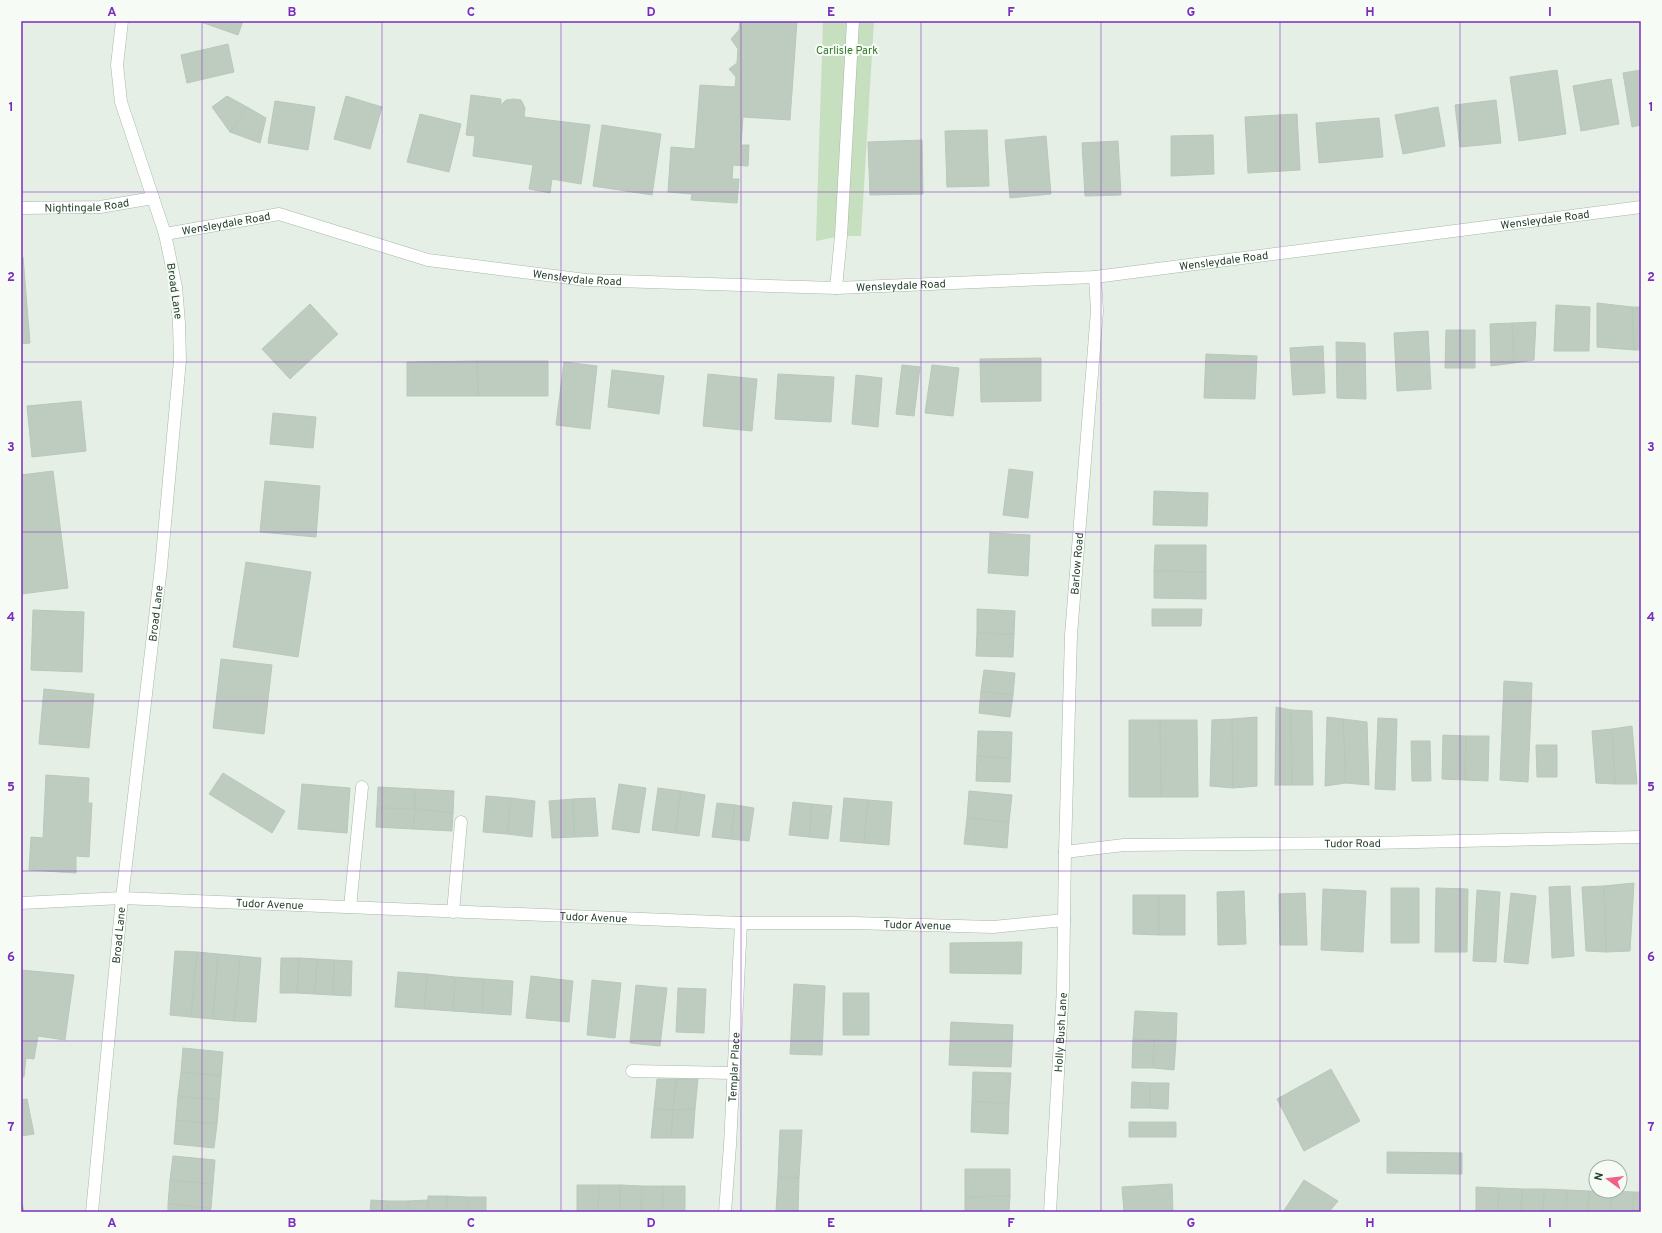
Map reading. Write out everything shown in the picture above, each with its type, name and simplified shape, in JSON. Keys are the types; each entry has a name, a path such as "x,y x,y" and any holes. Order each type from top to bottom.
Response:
{"street":[{"name":"Broad Lane","path":"92,1212 122,898 161,567 180,360 176,287 165,234 121,102 117,65 122,21"},
{"path":"836,288 841,236 853,21"},
{"name":"Nightingale Road","path":"21,208 100,207 153,198"},
{"name":"Wensleydale Road","path":"165,234 278,214 428,260 586,280 836,288 1095,277 1641,207"},
{"name":"Barlow Road","path":"1064,852 1071,635 1097,311 1095,277"},
{"path":"350,907 362,787"},
{"path":"452,912 461,822"},
{"name":"Tudor Road","path":"1064,852 1124,845 1372,843 1641,837"},
{"name":"Holly Bush Lane","path":"1050,1212 1061,1039 1064,852"},
{"name":"Tudor Avenue","path":"21,903 122,898 741,923 853,923 994,927 1064,920"},
{"name":"Templar Place","path":"724,1212 741,923"},
{"path":"632,1071 733,1074"}],"green space":[{"name":"Carlisle Park","path":"823,21 874,21 861,236 841,236 816,241"}],"building":[{"path":"198,21 243,21 238,35"},
{"path":"740,21 797,21 790,120 743,117 741,145 749,145 748,166 733,165 732,179 739,179 737,203 691,200 692,194 668,192 671,147 695,149 700,85 735,87 736,77 729,69 737,63 738,49 731,39 739,30"},
{"path":"228,44 234,72 187,83 181,55"},
{"path":"1557,70 1566,134 1519,141 1510,77"},
{"path":"1641,70 1641,125 1632,127 1623,73"},
{"path":"1611,79 1619,124 1581,131 1573,86"},
{"path":"471,95 501,99 501,105 506,100 521,100 525,108 524,117 590,125 581,184 552,179 550,193 529,189 533,165 473,156 475,136 466,135"},
{"path":"227,96 247,107 230,132 212,107"},
{"path":"346,96 382,107 370,149 334,139"},
{"path":"1496,100 1501,143 1460,147 1455,105"},
{"path":"275,101 315,107 308,150 268,143"},
{"path":"247,107 266,118 260,143 230,132"},
{"path":"1438,107 1445,146 1403,154 1395,115"},
{"path":"420,114 461,124 449,172 407,162"},
{"path":"1297,114 1300,170 1248,173 1245,117"},
{"path":"1379,118 1383,157 1319,163 1316,123"},
{"path":"602,125 661,134 652,195 593,186"},
{"path":"987,130 989,186 947,187 945,131"},
{"path":"1213,135 1214,174 1171,176 1171,136"},
{"path":"1046,136 1051,194 1010,198 1005,140"},
{"path":"922,140 923,194 870,195 868,142"},
{"path":"1118,141 1121,195 1085,196 1082,143"},
{"path":"21,257 23,257 30,343 21,344"},
{"path":"1597,303 1632,307 1634,350 1597,347"},
{"path":"310,304 338,334 290,379 262,349"},
{"path":"1556,305 1590,307 1589,351 1554,351"},
{"path":"1632,307 1641,307 1641,350 1634,350"},
{"path":"1536,322 1534,360 1514,363 1512,323"},
{"path":"1512,323 1514,363 1491,366 1490,324"},
{"path":"1446,330 1475,330 1475,368 1445,368"},
{"path":"1428,331 1431,389 1397,391 1394,333"},
{"path":"1336,342 1365,343 1366,399 1337,398"},
{"path":"1323,346 1325,393 1293,395 1290,348"},
{"path":"1206,354 1257,356 1255,399 1204,398"},
{"path":"1041,358 1041,401 981,402 980,359"},
{"path":"477,361 548,361 548,396 478,396"},
{"path":"477,361 478,396 407,396 407,362"},
{"path":"564,362 597,366 590,429 556,425"},
{"path":"902,365 920,367 914,416 896,414"},
{"path":"932,365 959,368 953,416 925,413"},
{"path":"612,370 664,376 659,414 608,407"},
{"path":"708,374 757,379 752,431 703,426"},
{"path":"778,374 834,377 831,422 775,419"},
{"path":"856,375 882,378 878,427 852,424"},
{"path":"81,401 86,451 32,457 27,406"},
{"path":"273,413 316,417 313,448 270,444"},
{"path":"1009,469 1033,472 1028,518 1003,515"},
{"path":"53,471 68,588 21,594 21,475"},
{"path":"265,481 320,486 316,537 260,532"},
{"path":"1154,491 1208,493 1207,526 1153,525"},
{"path":"990,533 1030,535 1028,576 988,573"},
{"path":"1155,545 1206,545 1206,572 1154,571"},
{"path":"246,562 311,572 298,657 233,647"},
{"path":"1154,571 1206,572 1206,599 1154,598"},
{"path":"977,609 1015,611 1014,634 977,633"},
{"path":"1152,609 1202,609 1201,626 1152,626"},
{"path":"33,610 84,612 82,672 31,670"},
{"path":"977,633 1014,634 1013,657 976,656"},
{"path":"221,659 272,665 264,734 213,728"},
{"path":"984,670 1015,673 1013,695 981,691"},
{"path":"1504,681 1532,683 1528,782 1500,780"},
{"path":"44,689 94,694 89,748 39,744"},
{"path":"981,691 1013,695 1010,717 979,713"},
{"path":"1276,707 1291,710 1292,785 1275,785"},
{"path":"1291,710 1312,711 1313,785 1292,785"},
{"path":"1257,717 1257,786 1233,788 1232,719"},
{"path":"1327,717 1343,719 1346,783 1325,786"},
{"path":"1378,718 1397,719 1395,790 1375,789"},
{"path":"1232,719 1233,788 1210,786 1212,720"},
{"path":"1343,719 1367,722 1369,785 1346,783"},
{"path":"1129,720 1160,720 1161,797 1129,797"},
{"path":"1160,720 1197,720 1198,797 1161,797"},
{"path":"1632,726 1637,784 1615,784 1612,729"},
{"path":"1612,729 1615,784 1596,783 1592,731"},
{"path":"978,731 1012,732 1011,758 977,756"},
{"path":"1443,735 1466,736 1465,780 1442,779"},
{"path":"1466,736 1489,736 1488,781 1465,780"},
{"path":"1411,741 1430,741 1431,781 1412,781"},
{"path":"1536,745 1557,745 1557,777 1537,777"},
{"path":"977,756 1011,758 1010,782 976,781"},
{"path":"223,773 285,811 272,833 209,794"},
{"path":"46,775 89,778 88,803 92,803 89,857 76,856 76,873 29,870 31,837 43,838"},
{"path":"302,784 350,788 347,833 298,829"},
{"path":"619,784 646,788 639,833 612,829"},
{"path":"378,787 415,789 415,809 377,808"},
{"path":"658,788 681,791 675,833 652,830"},
{"path":"415,789 454,791 453,813 415,809"},
{"path":"681,791 705,795 699,836 675,833"},
{"path":"969,791 1012,795 1009,822 967,818"},
{"path":"486,796 511,798 507,834 483,832"},
{"path":"511,798 535,801 532,837 507,834"},
{"path":"595,798 598,836 574,837 573,799"},
{"path":"844,798 868,800 864,843 840,841"},
{"path":"573,799 574,837 552,838 549,801"},
{"path":"868,800 892,802 889,845 864,843"},
{"path":"793,802 812,804 809,837 789,835"},
{"path":"717,803 735,805 731,839 712,837"},
{"path":"812,804 832,806 828,839 809,837"},
{"path":"735,805 754,808 749,841 731,839"},
{"path":"377,808 415,809 413,829 376,827"},
{"path":"415,809 453,813 452,831 413,829"},
{"path":"967,818 1009,822 1007,848 964,844"},
{"path":"1634,883 1630,951 1606,952 1604,886"},
{"path":"1570,886 1574,956 1552,958 1549,887"},
{"path":"1604,886 1606,952 1586,951 1582,887"},
{"path":"1391,888 1419,888 1419,943 1391,943"},
{"path":"1436,888 1468,889 1467,952 1435,952"},
{"path":"1323,889 1366,891 1363,952 1321,950"},
{"path":"1477,890 1500,892 1496,962 1473,961"},
{"path":"1244,891 1246,944 1218,945 1217,892"},
{"path":"1305,893 1307,945 1280,945 1279,894"},
{"path":"1511,893 1536,896 1528,964 1504,962"},
{"path":"1133,895 1159,895 1159,935 1133,934"},
{"path":"1159,895 1185,895 1185,935 1159,935"},
{"path":"1022,942 1021,974 950,973 950,943"},
{"path":"175,951 197,952 191,1017 170,1015"},
{"path":"197,952 218,954 213,1019 191,1017"},
{"path":"218,954 240,956 234,1021 213,1019"},
{"path":"240,956 261,958 256,1022 234,1021"},
{"path":"281,958 299,958 297,993 280,993"},
{"path":"299,958 317,959 315,994 297,993"},
{"path":"317,959 334,960 333,995 315,994"},
{"path":"334,960 352,961 351,996 333,995"},
{"path":"21,970 74,975 65,1040 38,1036 34,1059 26,1058 24,1077 21,1077"},
{"path":"398,972 427,974 424,1009 395,1007"},
{"path":"427,974 455,977 453,1011 424,1009"},
{"path":"531,976 573,981 569,1022 526,1018"},
{"path":"455,977 484,979 482,1013 453,1011"},
{"path":"484,979 513,981 511,1015 482,1013"},
{"path":"592,980 621,983 615,1038 587,1035"},
{"path":"794,984 825,986 822,1055 790,1054"},
{"path":"636,985 667,988 660,1046 630,1043"},
{"path":"678,988 706,989 704,1033 676,1032"},
{"path":"843,993 869,993 869,1035 843,1035"},
{"path":"1135,1011 1177,1013 1176,1041 1133,1039"},
{"path":"951,1022 1013,1025 1011,1067 949,1065"},
{"path":"1133,1039 1154,1040 1153,1068 1132,1068"},
{"path":"1154,1040 1176,1041 1174,1070 1153,1068"},
{"path":"183,1048 223,1052 221,1076 181,1072"},
{"path":"1331,1069 1360,1121 1304,1151 1277,1099"},
{"path":"181,1072 221,1076 219,1100 178,1096"},
{"path":"973,1072 1011,1073 1009,1103 972,1102"},
{"path":"657,1079 676,1079 673,1110 654,1109"},
{"path":"676,1079 698,1079 695,1109 673,1110"},
{"path":"1132,1082 1150,1083 1150,1108 1131,1108"},
{"path":"1150,1083 1169,1083 1168,1109 1150,1108"},
{"path":"178,1096 219,1100 217,1124 176,1120"},
{"path":"27,1099 34,1134 21,1136 21,1100"},
{"path":"972,1102 1009,1103 1008,1134 971,1132"},
{"path":"654,1109 673,1110 671,1138 651,1138"},
{"path":"695,1109 693,1138 671,1138 673,1110"},
{"path":"176,1120 217,1124 214,1148 174,1144"},
{"path":"1129,1122 1176,1122 1176,1137 1129,1137"},
{"path":"780,1130 802,1130 799,1178 778,1177"},
{"path":"1387,1152 1462,1153 1462,1174 1387,1173"},
{"path":"173,1156 215,1160 213,1184 170,1180"},
{"path":"965,1169 1010,1169 1010,1196 965,1197"},
{"path":"778,1177 799,1178 798,1212 776,1212"},
{"path":"170,1180 213,1184 211,1208 168,1204"},
{"path":"1304,1180 1338,1201 1329,1212 1283,1212"},
{"path":"1172,1184 1173,1212 1124,1212 1122,1187"},
{"path":"577,1185 599,1185 598,1212 577,1212"},
{"path":"599,1185 620,1185 620,1212 598,1212"},
{"path":"620,1185 642,1186 641,1212 620,1212"},
{"path":"642,1186 663,1186 663,1212 641,1212"},
{"path":"663,1186 685,1186 685,1212 663,1212"},
{"path":"1476,1187 1499,1188 1498,1212 1476,1212"},
{"path":"1499,1188 1522,1189 1521,1212 1498,1212"},
{"path":"1522,1189 1544,1189 1543,1212 1521,1212"},
{"path":"1544,1189 1567,1190 1566,1212 1543,1212"},
{"path":"1567,1190 1588,1191 1588,1212 1566,1212"},
{"path":"1628,1192 1634,1192 1633,1212 1611,1212 1611,1199 1628,1199"},
{"path":"1634,1192 1641,1192 1641,1212 1633,1212"},
{"path":"428,1196 447,1196 447,1212 428,1212"},
{"path":"447,1196 468,1197 467,1212 447,1212"},
{"path":"1010,1196 1009,1212 965,1212 965,1197"},
{"path":"468,1197 486,1197 486,1212 467,1212"},
{"path":"21,1198 24,1212 21,1212"},
{"path":"1589,1199 1611,1199 1611,1212 1588,1212"},
{"path":"371,1200 388,1201 388,1212 370,1212"},
{"path":"428,1200 428,1212 408,1212 408,1201"},
{"path":"388,1201 408,1201 408,1212 388,1212"},
{"path":"168,1204 211,1208 210,1212 168,1212"}]}
